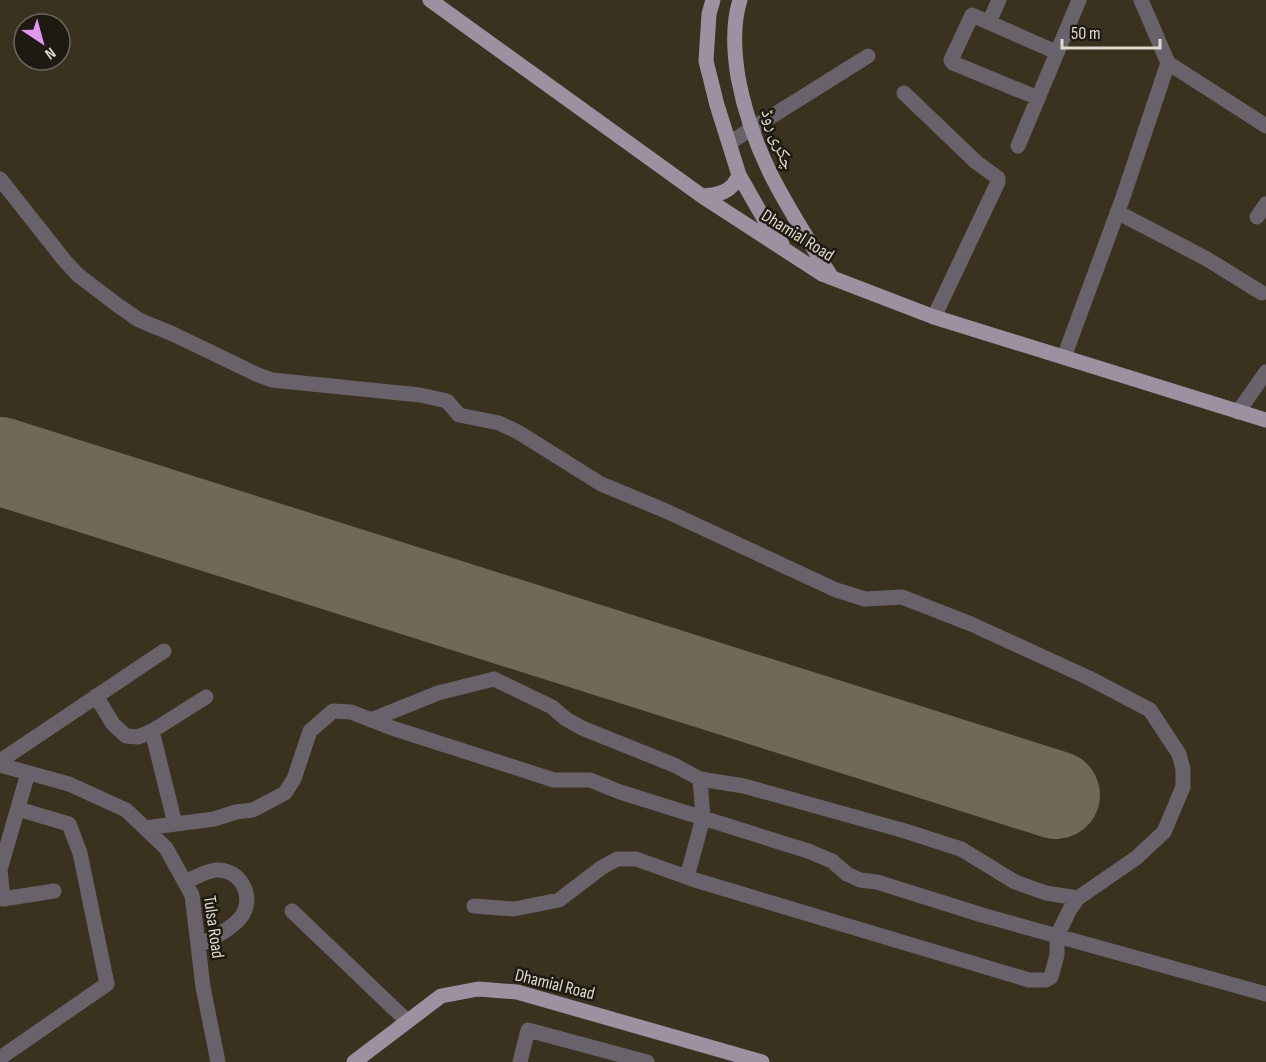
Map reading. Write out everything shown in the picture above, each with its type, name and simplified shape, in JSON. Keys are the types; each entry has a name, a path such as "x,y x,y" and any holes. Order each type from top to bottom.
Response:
{"main road":[{"name":"Dhamial Road","path":"430,0 702,196 822,274 934,317 1266,420"},
{"path":"713,0 709,14 706,61 729,143 739,175 767,224 789,254"},
{"name":"چکری روڈ","path":"740,0 736,23 735,55 750,129 778,190 832,278"},
{"path":"702,196 727,191 739,175"},
{"name":"Dhamial Road","path":"354,1062 441,996 478,989 517,992 762,1062"}],"street":[{"path":"1018,146 1079,0"},
{"path":"1141,0 1168,63 1266,126"},
{"path":"989,22 996,1"},
{"path":"1038,98 951,62 970,16 974,15 1056,52"},
{"path":"729,143 868,56"},
{"path":"1064,357 1168,63"},
{"path":"904,93 976,162 998,178 934,317"},
{"path":"0,179 78,275 139,320 256,375 273,380 420,395 447,401 459,415 500,423 602,484 666,511 836,590 865,599 902,597 971,624 1089,678 1150,710 1179,754 1183,769 1183,787 1164,832 1136,858 1078,898 1070,909 1057,936 1057,954 1051,976 1046,980 1029,980 687,877 636,859 617,859 601,868 559,900 514,909 474,906"},
{"path":"1257,217 1266,204"},
{"path":"1117,212 1207,259 1262,293"},
{"path":"1238,411 1266,372"},
{"path":"0,763 164,651"},
{"path":"371,720 438,693 494,679 552,707 566,719 582,728 674,765 700,779 744,786 905,831 961,849 1016,882 1046,893 1078,898"},
{"path":"96,696 113,724 126,736 138,736 152,731 206,696"},
{"path":"145,828 214,819 253,810 285,793 294,779 310,731 333,711 351,712 554,780 590,780 808,851 832,861 847,874 860,880 877,882 1057,936 1266,994"},
{"path":"152,731 175,824"},
{"name":"Tulsa Road","path":"0,763 69,784 126,810 166,848 192,895 203,987 218,1062"},
{"path":"28,773 0,870 3,899 54,891"},
{"path":"687,877 703,818 700,779"},
{"path":"0,1058 107,984 80,853 69,824 18,809"},
{"path":"185,882 213,870 220,870 238,878 244,884 247,894 246,906 241,917 217,937 198,946"},
{"path":"292,911 407,1021"},
{"path":"520,1062 528,1030 647,1062"}],"runway":[{"path":"0,461 1056,795"}]}
